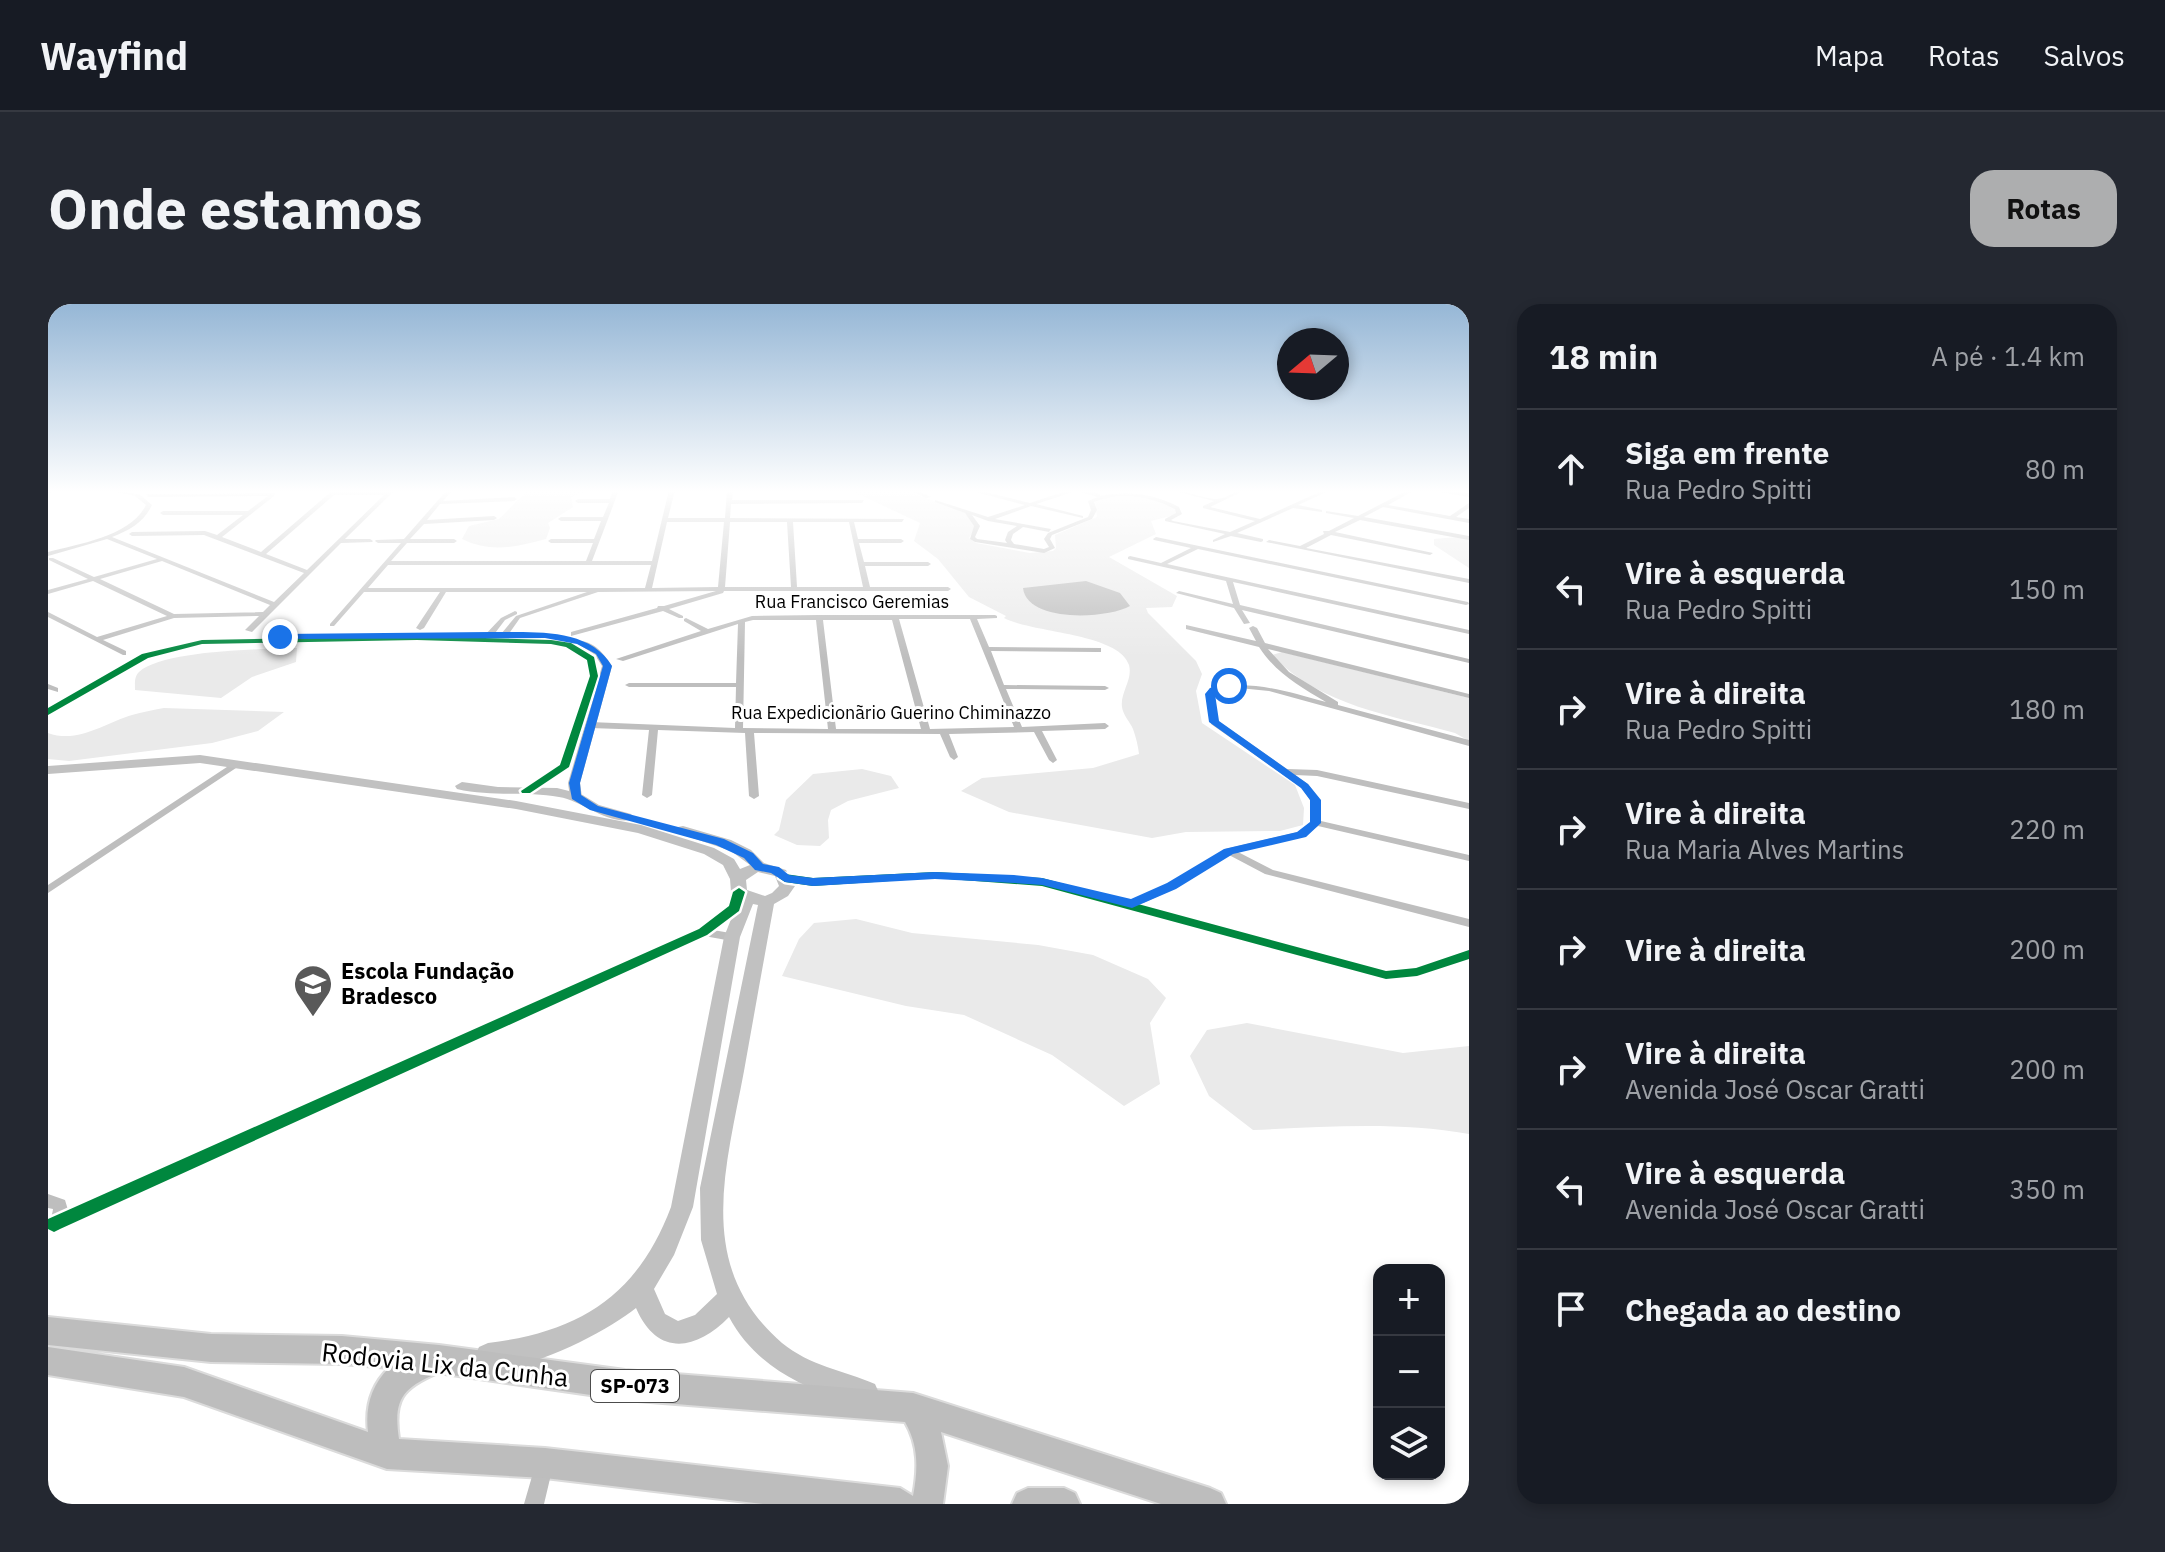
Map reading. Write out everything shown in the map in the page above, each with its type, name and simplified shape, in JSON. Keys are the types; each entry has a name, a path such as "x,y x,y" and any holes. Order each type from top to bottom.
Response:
{"main road":[{"path":"48,763 163,752 221,753 498,791 547,791 576,797 611,814 720,842 749,856 759,867"},
{"path":"48,770 179,759 236,764 516,805 641,829 709,851 729,862 760,890"},
{"path":"516,805 518,798 526,791"},
{"path":"556,814 571,808 576,797"},
{"path":"387,1454 381,1429 383,1399 387,1390 404,1373 439,1359 530,1351 597,1321 641,1287 669,1246 682,1207 732,937 760,890 775,870 759,867 745,871 760,890 711,1188 709,1216 713,1250 730,1298 765,1343 796,1368 838,1385 913,1408 930,1437 935,1457 927,1504"},
{"path":"641,1287 651,1316 660,1326 674,1333 700,1328 730,1298"},
{"name":"Rodovia Lix da Cunha","path":"48,1331 211,1348 342,1350 439,1359 625,1385 913,1408 1210,1504"},
{"path":"48,1361 184,1382 387,1454 545,1463 900,1504"},
{"path":"1028,1504 1064,1504"}],"street":[{"path":"49,556 80,546"},
{"path":"135,546 275,605"},
{"path":"240,546 308,572"},
{"path":"252,550 268,546"},
{"path":"263,554 271,546"},
{"path":"249,630 336,546"},
{"path":"367,588 343,624 333,627 402,546"},
{"path":"588,563 594,546"},
{"path":"648,589 658,546"},
{"path":"722,589 725,546"},
{"path":"792,546 794,589"},
{"path":"856,546 867,589"},
{"path":"1013,546 1044,551 1051,546"},
{"path":"1187,546 1468,603"},
{"path":"1163,564 1201,546"},
{"path":"1291,546 1469,581"},
{"path":"1395,546 1430,553"},
{"path":"49,556 173,616"},
{"path":"1130,558 1469,632"},
{"path":"48,592 164,559"},
{"path":"287,563 316,564"},
{"path":"388,563 654,563"},
{"path":"861,564 928,564"},
{"path":"1229,579 1237,607 1276,666 1341,709"},
{"path":"367,588 599,588 704,593"},
{"path":"502,637 513,620 527,612 592,593 599,588"},
{"path":"48,712 145,656 202,642 488,637 503,619 562,598 567,589"},
{"path":"574,634 722,589 948,589"},
{"path":"420,628 444,590"},
{"path":"687,599 691,595 689,590"},
{"path":"1179,593 1469,661"},
{"path":"257,597 284,596"},
{"path":"660,607 706,631"},
{"path":"48,614 123,653"},
{"path":"98,639 173,616 265,614"},
{"path":"819,617 832,730"},
{"path":"895,617 926,730"},
{"path":"973,617 1019,730"},
{"name":"Rua Francisco Geremias","path":"620,659 742,620 995,617"},
{"path":"742,620 740,685 754,796"},
{"path":"719,627 742,632"},
{"path":"1189,627 1469,696"},
{"path":"48,706 132,656 181,641 226,636 563,637 599,653 607,666 574,783 576,797"},
{"path":"502,637 568,645 585,654 594,667 594,676 564,767 526,791"},
{"path":"986,649 1098,650"},
{"path":"629,685 740,685"},
{"path":"1316,823 1315,800 1287,772 1214,722 1210,694 1220,688 1239,686 1292,696 1469,743"},
{"path":"1001,687 1105,688"},
{"path":"1292,696 1309,688"},
{"name":"Rua Expedicionãrio Guerino Chiminazzo","path":"589,728 1037,730 1105,726"},
{"path":"647,795 654,730"},
{"path":"943,730 954,757"},
{"path":"1037,730 1053,760"},
{"path":"48,890 236,764"},
{"path":"1287,772 1317,773 1469,806"},
{"path":"1132,904 1172,886 1229,851 1301,834 1316,823 1469,858"},
{"path":"1229,851 1269,872 1469,923"},
{"path":"51,1227 703,932 760,890 813,882 935,875 1014,879 1042,882 1132,904 1386,975 1417,972 1469,954"},
{"path":"703,932 732,937"},
{"path":"48,1201 60,1205 61,1212 51,1227"},
{"path":"534,1504 545,1463"}],"shaded area":[{"path":"921,546 992,546 1030,553 1053,551 1056,546 1131,546 1109,557 1177,596 1172,607 1146,608 1196,661 1202,674 1196,691 1202,723 1295,785 1304,808 1303,825 1280,831 1186,832 1152,838 1009,812 961,791 982,778 1093,768 1139,754 1133,729 1122,707 1130,670 1122,654 1093,640 1004,618 1006,616 969,597 938,559"},
{"path":"1436,546 1469,546 1469,568"},
{"path":"1086,581 1120,593 1130,606 1104,614 1053,613 1028,599 1023,588"},
{"path":"297,648 296,662 252,677 221,698 135,690 139,672 169,659 215,652"},
{"path":"1282,652 1469,698 1469,741 1455,733 1382,714 1334,697 1291,672 1272,655"},
{"path":"164,708 284,712 258,731 212,743 69,761 48,759 48,733 59,736 81,734 132,715"},
{"path":"862,769 891,776 899,788 848,801 831,810 829,838 820,846 797,845 774,835 779,830 786,800 813,774"},
{"path":"856,919 912,933 1038,945 1093,955 1148,979 1166,998 1150,1023 1160,1084 1124,1106 1052,1055 964,1015 906,1006 782,976 799,939 814,923"},
{"path":"1247,1023 1403,1053 1469,1046 1469,1134 1388,1126 1253,1130 1209,1096 1190,1056 1207,1030"}],"cycle path":[{"path":"48,712 145,656 202,642 417,638 568,645 591,659 594,676 564,767 526,791"},
{"path":"785,878 813,882 935,875 1042,882 1386,975 1417,972 1469,954"},
{"path":"54,1224 703,932 735,908 739,892"}],"place":[{"name":"Escola Fundação Bradesco","path":"313,1018"}],"route":[{"path":"280,637 490,634 563,637 579,642 599,653 607,666 574,783 576,797 594,808 720,842 749,856 759,867 775,870 785,878 813,882 935,875 1014,879 1042,882 1132,904 1172,886 1229,851 1301,834 1316,823 1315,800 1305,786 1214,722 1210,694 1213,690 1229,686"}]}
